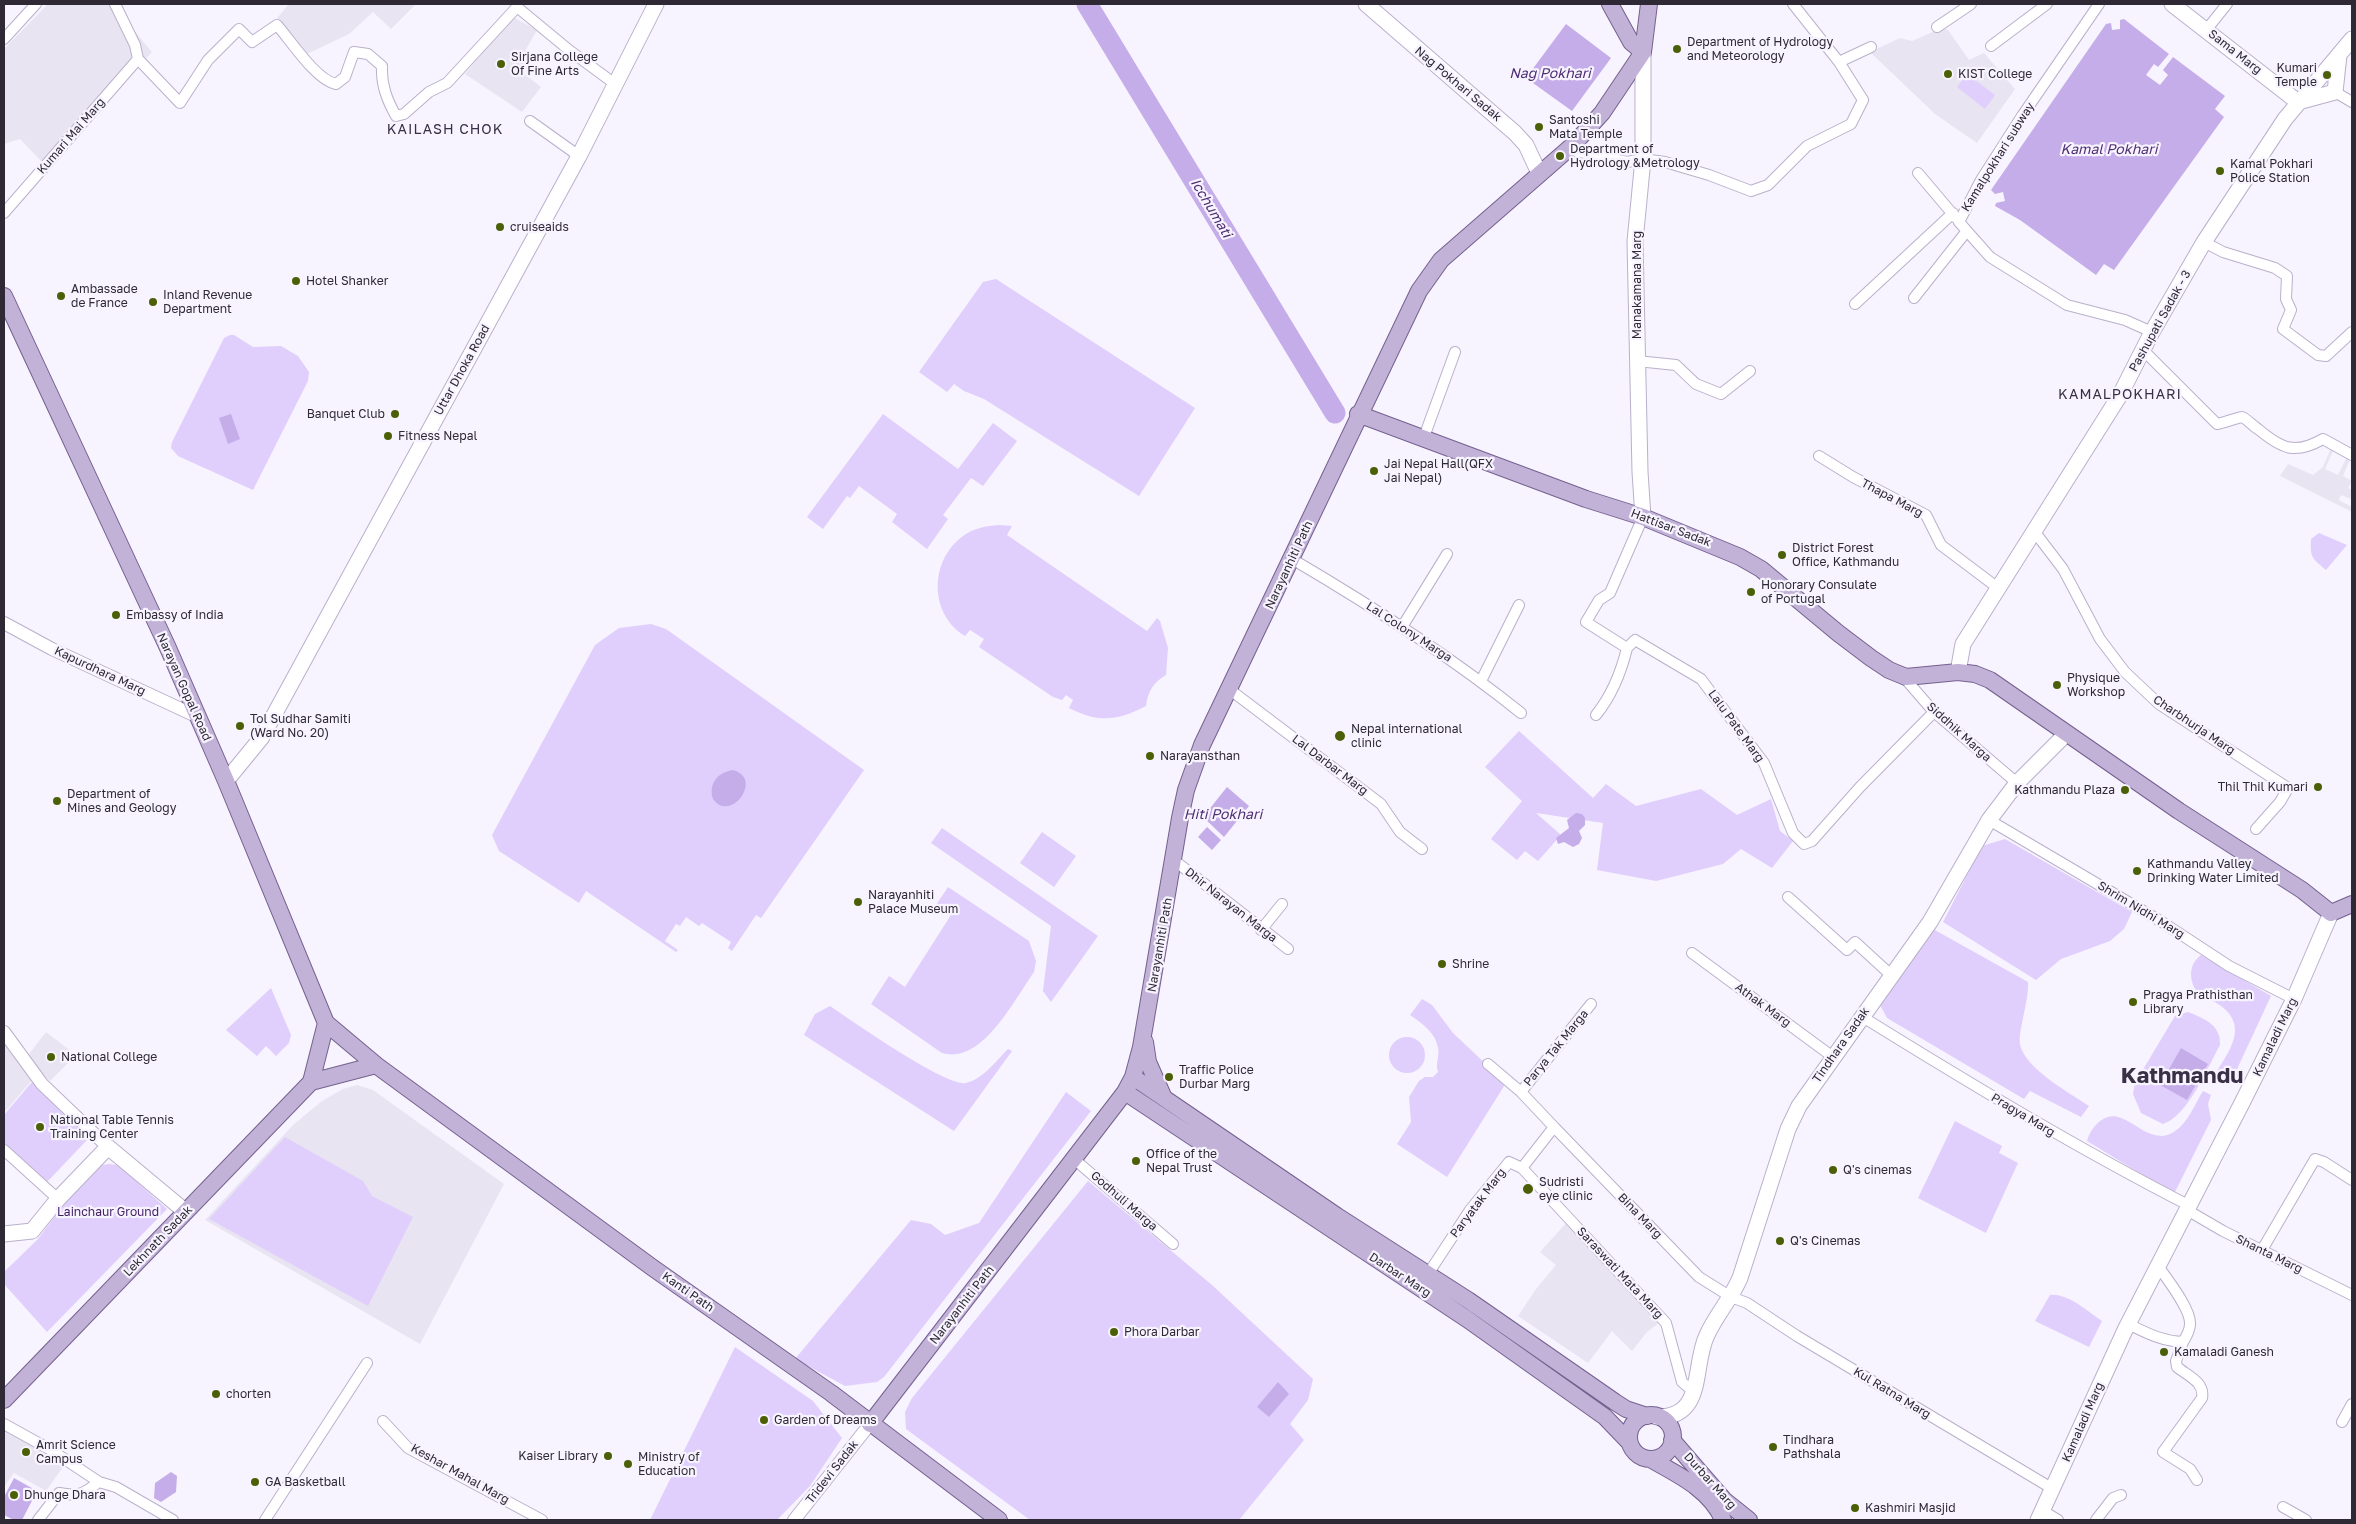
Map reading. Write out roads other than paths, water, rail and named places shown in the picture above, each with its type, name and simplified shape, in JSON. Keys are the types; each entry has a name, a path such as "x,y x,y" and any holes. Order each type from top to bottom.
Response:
{"main road":[{"name":"Uttar Dhoka Road","path":"226,781 262,737 579,156 656,4"},
{"name":"Nag Pokhari Sadak","path":"1366,4 1515,133 1526,145 1539,173"},
{"path":"1610,4 1631,42 1643,52"},
{"path":"1643,52 1649,4"},
{"name":"Sama Marg","path":"2172,4 2298,102"},
{"name":"Pashupati Sadak - 3","path":"1958,672 1963,644 2120,395 2152,332 2204,242 2298,102 2352,39"},
{"name":"Narayanhiti Path","path":"870,1424 1096,1131 1125,1092 1133,1077 1143,1035 1186,790 1202,744 1292,559 1358,414 1419,291 1441,260 1567,150 1602,113 1643,52"},
{"name":"Manakamana Marg","path":"1643,52 1642,159 1635,241 1640,472 1643,517"},
{"path":"2298,102 2335,92 2339,55"},
{"name":"Narayan Gopal Road","path":"4,296 168,648 226,781 326,1023 376,1065"},
{"name":"Hattisar Sadak","path":"1358,414 1716,545 1754,564 1871,658 1889,670 1906,676 1958,672 1975,674 1990,680 2066,734 2302,890 2332,913"},
{"name":"Tindhara Sadak","path":"1694,1394 1704,1341 1732,1297 1740,1278 1788,1129 1799,1106 1861,1016 1930,922 1989,820 2017,783 2066,734"},
{"path":"2332,913 2352,904"},
{"path":"2332,913 2352,911"},
{"name":"Kamaladi Marg","path":"2040,1516 2128,1324 2189,1208 2294,999 2332,913"},
{"name":"Lekhnath Sadak","path":"4,1400 311,1082 326,1023"},
{"path":"1143,1035 1148,1062 1163,1097"},
{"path":"311,1082 376,1065"},
{"name":"Kanti Path","path":"376,1065 653,1268 831,1393 999,1520"},
{"path":"1133,1077 1163,1097"},
{"path":"1125,1092 1154,1112"},
{"name":"Darbar Marg","path":"1163,1097 1337,1216 1428,1274 1615,1402 1626,1409 1652,1416"},
{"path":"1096,1131 1117,1114 1130,1109 1144,1107 1154,1112"},
{"name":"Darbar Marg","path":"1154,1112 1466,1319 1605,1417 1629,1442"},
{"path":"4,1234 32,1231 58,1199 108,1147 186,1212"},
{"path":"1694,1394 1682,1411 1673,1416 1640,1418 1631,1428 1629,1442 1639,1456 1650,1459 1704,1493 1715,1505 1723,1520"},
{"path":"1650,1459 1662,1456 1671,1446 1672,1440 1670,1428 1652,1416"},
{"name":"Durbar Marg","path":"1672,1440 1724,1500 1749,1520"}],"street":[{"path":"4,39 36,4"},
{"path":"115,4 135,45 138,59 180,103 208,60 239,30 252,42 278,24 293,43 296,52 314,67 326,82 336,84 345,77 354,52 368,54 382,66 382,78 388,102 396,116 404,114 429,92 447,83 517,5 569,50 615,84"},
{"path":"1567,150 1627,162 1642,159 1675,164 1751,191 1768,185 1807,146 1850,124 1863,100 1839,62 1794,4"},
{"path":"1937,27 1971,4"},
{"path":"1991,46 2047,4"},
{"name":"Kamalpokhari subway","path":"2099,4 2022,116 1981,180 1959,222 1990,257 2067,305 2125,320 2152,332"},
{"path":"2207,30 2227,4"},
{"path":"1839,62 1871,47"},
{"name":"Kumari Mai Marg","path":"4,213 138,59"},
{"path":"2335,92 2352,102"},
{"path":"530,121 579,156"},
{"path":"1918,173 1959,222"},
{"path":"1855,304 1953,213"},
{"path":"1914,298 1966,232"},
{"path":"2204,242 2223,252 2275,268 2287,276 2286,299 2291,310 2283,329 2318,354 2326,356 2352,332"},
{"path":"2143,350 2217,424 2227,424 2236,418 2243,418 2264,434 2291,449 2305,448 2323,439 2352,455"},
{"path":"1424,438 1455,352"},
{"path":"1637,361 1676,365 1696,384 1720,394 1750,371"},
{"name":"Thapa Marg","path":"1819,456 1861,481 1926,515 1941,545 1998,588"},
{"path":"1596,715 1605,704 1620,675 1627,648 1586,622 1598,600 1610,593 1643,517"},
{"name":"Charbhurja Marg","path":"2034,531 2063,569 2100,639 2125,672 2159,704 2288,788 2280,802 2256,829"},
{"path":"1402,628 1448,554"},
{"name":"Lal Colony Marga","path":"1292,559 1402,628 1481,681 1521,712"},
{"path":"1481,681 1519,605"},
{"name":"Kapurdhara Marg","path":"4,623 10,631 198,717"},
{"name":"Lalu Pate Marg","path":"1627,648 1635,640 1701,679 1764,763 1793,833 1804,844 1812,841 1860,787 1934,712"},
{"name":"Siddhik Marga","path":"1906,676 1908,682 1934,712 2017,783"},
{"name":"Lal Darbar Marg","path":"1229,689 1381,804 1400,832 1422,849"},
{"name":"Shrim Nidhi Marg","path":"1989,820 2162,922 2229,966 2294,999"},
{"name":"Dhir Narayan Marga","path":"1175,861 1261,930 1288,949"},
{"path":"1788,897 1847,950 1855,942 1891,975"},
{"path":"1261,930 1282,904"},
{"name":"Athak Marg","path":"1692,953 1834,1057"},
{"name":"Parya Tak Marga","path":"1521,1092 1591,1004"},
{"name":"Pragya Marg","path":"1861,1016 2034,1122 2189,1208"},
{"path":"4,1036 42,1084 108,1147"},
{"path":"1488,1064 1521,1092 1554,1127"},
{"name":"Bina Marg","path":"1554,1127 1699,1277 1732,1297"},
{"name":"Paryatak Marg","path":"1428,1274 1470,1210 1509,1162 1522,1168 1554,1127"},
{"path":"4,1150 58,1199"},
{"name":"Godhuli Marga","path":"1074,1158 1173,1244"},
{"path":"2262,1250 2315,1159 2324,1162 2352,1180"},
{"name":"Saraswati Mata Marg","path":"1522,1168 1666,1323 1682,1382 1694,1394"},
{"name":"Shanta Marg","path":"2189,1208 2262,1250 2352,1295"},
{"path":"2158,1266 2176,1293 2191,1323 2182,1342 2176,1361 2177,1367 2201,1385 2204,1390 2202,1398 2163,1452 2184,1464 2197,1480"},
{"name":"Kul Ratna Marg","path":"1732,1297 1747,1303 1797,1336 2053,1489"},
{"path":"2128,1324 2158,1339 2182,1342"},
{"path":"265,1520 367,1363"},
{"path":"2342,1422 2352,1404"},
{"name":"Keshar Mahal Marg","path":"383,1421 408,1448 542,1520"},
{"path":"4,1424 65,1459 99,1482 116,1487 173,1520"},
{"name":"Tridevi Sadak","path":"794,1520 870,1424"},
{"path":"38,1520 59,1493 75,1496 84,1494 99,1482"},
{"path":"2096,1520 2113,1498 2121,1495"},
{"path":"2283,1507 2306,1520"},
{"path":"2040,1516 2058,1520"}],"water":[{"name":"Kamal Pokhari","path":"2124,19 2169,54 2158,67 2154,64 2146,75 2160,85 2168,75 2163,70 2173,57 2225,96 2215,109 2224,117 2114,270 2104,264 2096,275 2020,220 1995,206 1996,203 2005,201 2003,192 1995,194 1991,190 2106,24 2111,23 2112,30 2120,29 2120,20"},
{"name":"Nag Pokhari","path":"1566,24 1611,58 1572,111 1526,78"},
{"path":"231,414 240,439 228,444 219,418"},
{"path":"733,770 742,775 745,781 745,789 735,803 728,806 720,805 713,799 713,784 723,773"},
{"name":"Hiti Pokhari","path":"1227,787 1249,806 1224,837 1203,817"},
{"path":"1576,813 1582,814 1585,818 1585,825 1579,831 1582,838 1579,844 1573,847 1564,842 1558,844 1556,838 1569,828 1567,820"},
{"name":"Hiti Pokhari","path":"1207,827 1221,840 1212,850 1198,837"},
{"path":"2181,1048 2208,1064 2187,1100 2160,1085"},
{"path":"1278,1382 1289,1394 1269,1417 1257,1407"},
{"path":"171,1472 177,1476 176,1492 161,1502 154,1498 155,1483"},
{"path":"14,1478 37,1491 22,1520 14,1520 4,1515 4,1497"}],"waterway":[{"name":"Icchumati","path":"1087,4 1335,413"}],"place":[{"name":"Department of Hydrology and Meteorology","path":"1677,49"},
{"name":"Sirjana College Of Fine Arts","path":"501,64"},
{"name":"KIST College","path":"1948,74"},
{"name":"Kumari Temple","path":"2327,75"},
{"name":"Santoshi Mata Temple","path":"1539,127"},
{"name":"Department of Hydrology &Metrology","path":"1560,156"},
{"name":"Kamal Pokhari Police Station","path":"2220,171"},
{"name":"cruiseaids","path":"500,227"},
{"name":"Hotel Shanker","path":"296,281"},
{"name":"Ambassade de France","path":"61,296"},
{"name":"Inland Revenue Department","path":"153,302"},
{"name":"Banquet Club","path":"395,414"},
{"name":"Fitness Nepal","path":"388,436"},
{"name":"Jai Nepal Hall(QFX Jai Nepal)","path":"1374,471"},
{"name":"District Forest Office, Kathmandu","path":"1782,555"},
{"name":"Honorary Consulate of Portugal","path":"1751,592"},
{"name":"Embassy of India","path":"116,615"},
{"name":"Physique Workshop","path":"2057,685"},
{"name":"Tol Sudhar Samiti (Ward No. 20)","path":"240,726"},
{"name":"Nepal international clinic","path":"1340,736"},
{"name":"Narayansthan","path":"1150,756"},
{"name":"Thil Thil Kumari","path":"2318,787"},
{"name":"Kathmandu Plaza","path":"2125,790"},
{"name":"Department of Mines and Geology","path":"57,801"},
{"name":"Kathmandu Valley Drinking Water Limited","path":"2137,871"},
{"name":"Narayanhiti Palace Museum","path":"858,902"},
{"name":"Shrine","path":"1442,964"},
{"name":"Pragya Prathisthan Library","path":"2133,1002"},
{"name":"National College","path":"51,1057"},
{"name":"Traffic Police Durbar Marg","path":"1169,1077"},
{"name":"National Table Tennis Training Center","path":"40,1127"},
{"name":"Office of the Nepal Trust","path":"1136,1161"},
{"name":"Q's cinemas","path":"1833,1170"},
{"name":"Sudristi eye clinic","path":"1528,1189"},
{"name":"Q's Cinemas","path":"1780,1241"},
{"name":"Phora Darbar","path":"1114,1332"},
{"name":"Kamaladi Ganesh","path":"2164,1352"},
{"name":"chorten","path":"216,1394"},
{"name":"Garden of Dreams","path":"764,1420"},
{"name":"Tindhara Pathshala","path":"1773,1447"},
{"name":"Amrit Science Campus","path":"26,1452"},
{"name":"Kaiser Library","path":"608,1456"},
{"name":"Ministry of Education","path":"628,1464"},
{"name":"GA Basketball","path":"255,1482"},
{"name":"Dhunge Dhara","path":"14,1495"},
{"name":"Kashmiri Masjid","path":"1855,1508"}],"district":[{"name":"KAILASH CHOK","path":"445,130"},
{"name":"KAMALPOKHARI","path":"2120,395"},
{"name":"Kathmandu","path":"2182,1076"}],"park label":[{"name":"Lainchaur Ground","path":"108,1212"}]}
